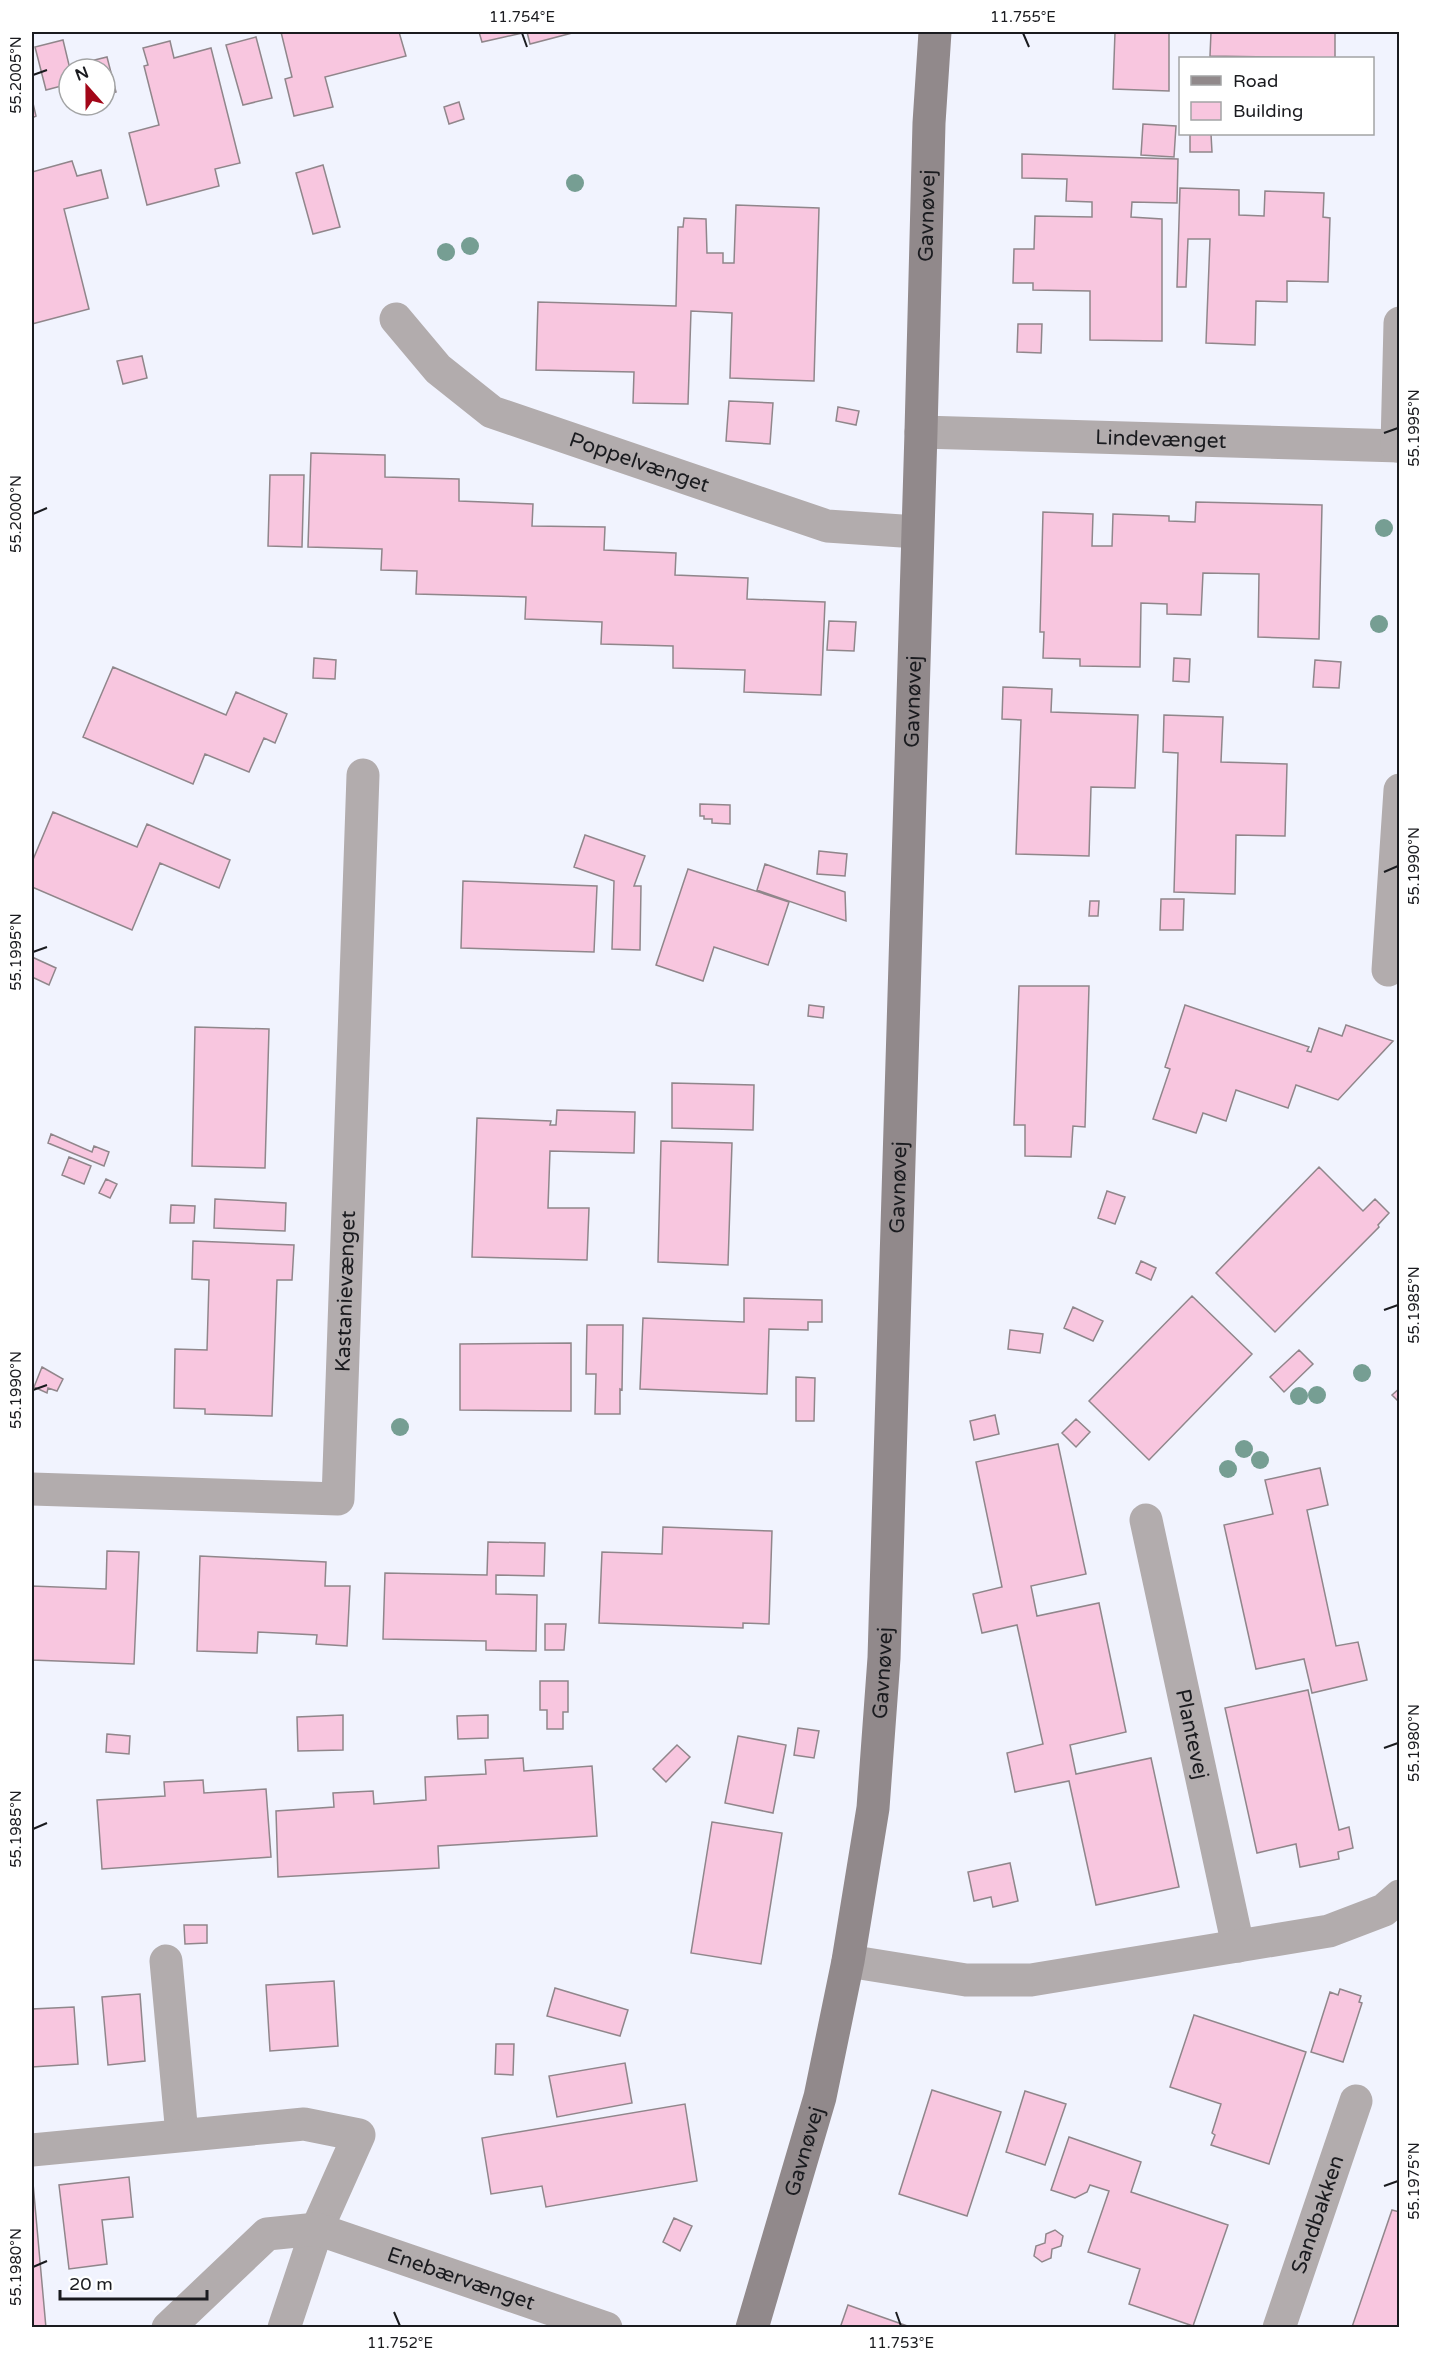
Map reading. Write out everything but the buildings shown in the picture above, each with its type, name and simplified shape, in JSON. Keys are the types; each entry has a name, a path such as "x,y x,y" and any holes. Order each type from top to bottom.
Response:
{"street":[{"name":"Gavnøvej","path":"752,2328 820,2097 848,1961 873,1808 884,1658 921,432 928,123 935,32"},
{"name":"Poppelvænget","path":"396,319 438,369 492,412 827,526 917,532"},
{"path":"1398,446 1400,322"},
{"name":"Lindevænget","path":"921,432 1398,446"},
{"name":"Kastanievænget","path":"32,1489 338,1499 363,775"},
{"path":"1388,970 1400,790"},
{"name":"Plantevej","path":"1146,1520 1238,1946"},
{"path":"848,1961 966,1980 1031,1980 1329,1931 1384,1910 1400,1896"},
{"path":"166,1961 168,2137"},
{"name":"Sandbakken","path":"1279,2328 1356,2101"},
{"path":"32,2150 304,2124 360,2135 317,2229 284,2328"},
{"path":"168,2328 267,2234 317,2229"},
{"name":"Enebærvænget","path":"317,2229 606,2328"}]}
